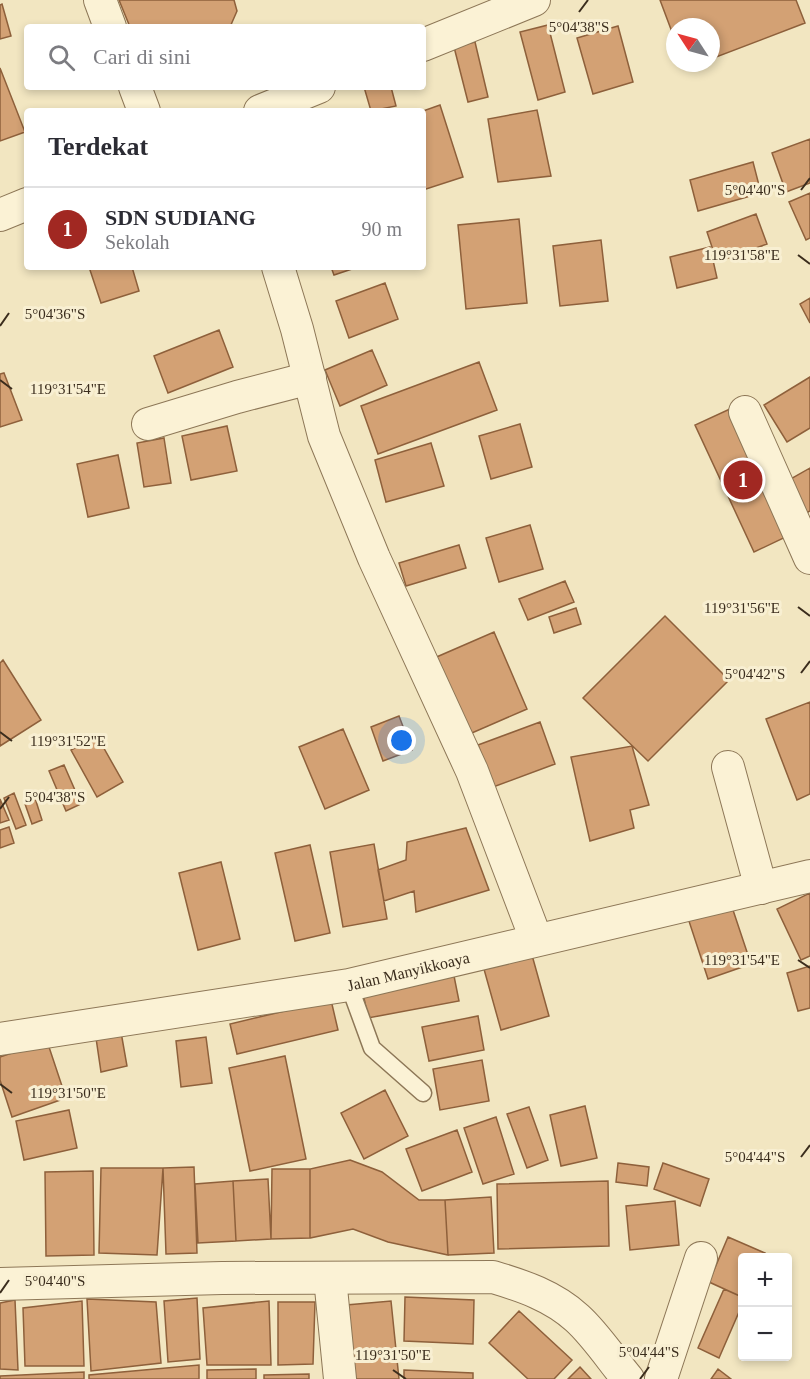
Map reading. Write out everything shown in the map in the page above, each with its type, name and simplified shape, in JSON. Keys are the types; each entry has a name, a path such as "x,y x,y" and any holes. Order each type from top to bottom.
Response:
{"street":[{"path":"100,0 109,24"},
{"path":"426,44 534,0"},
{"path":"136,90 143,108"},
{"path":"267,108 312,90"},
{"path":"0,215 24,205"},
{"path":"279,270 324,436 374,558 472,771 536,939"},
{"path":"148,424 310,378"},
{"path":"745,412 810,558"},
{"path":"728,767 761,888"},
{"name":"Jalan Manyikkoaya","path":"0,1039 349,985 810,876"},
{"path":"661,1379 701,1258"},
{"path":"0,1284 222,1278 493,1277 528,1287 554,1301 578,1318 628,1379"},
{"path":"330,1278 340,1379"}],"lane":[{"path":"349,985 372,1048 423,1093"}],"building":[{"path":"119,0 234,0 237,11 231,24 129,24"},
{"path":"660,0 796,0 805,23 720,56 720,18 667,18"},
{"path":"2,4 11,36 0,39 0,5"},
{"path":"548,25 565,92 538,100 520,32"},
{"path":"618,26 633,82 593,94 577,38"},
{"path":"475,42 488,97 468,102 454,47"},
{"path":"0,68 24,132 0,141"},
{"path":"365,90 392,90 396,106 370,108"},
{"path":"440,105 463,177 426,189 426,110"},
{"path":"537,110 551,176 498,182 488,119"},
{"path":"810,139 810,183 786,192 772,153"},
{"path":"753,162 761,193 698,211 690,180"},
{"path":"810,193 810,238 806,240 789,202"},
{"path":"756,214 767,244 717,262 707,232"},
{"path":"519,219 527,303 466,309 458,225"},
{"path":"601,240 608,301 560,306 553,246"},
{"path":"710,247 717,278 677,288 670,257"},
{"path":"90,270 133,270 139,291 101,303"},
{"path":"332,270 349,270 334,275"},
{"path":"385,283 398,319 349,338 336,301"},
{"path":"810,298 810,323 800,304"},
{"path":"219,330 233,367 168,393 154,356"},
{"path":"372,350 387,385 340,406 325,370"},
{"path":"479,362 497,410 378,454 361,406"},
{"path":"4,373 22,420 0,427 0,374"},
{"path":"810,377 810,428 787,442 764,405"},
{"path":"732,408 790,535 754,552 695,425"},
{"path":"520,424 532,467 491,479 479,436"},
{"path":"227,426 237,471 191,480 182,436"},
{"path":"164,438 171,483 144,487 137,443"},
{"path":"431,443 444,486 386,502 375,460"},
{"path":"118,455 129,508 88,517 77,464"},
{"path":"810,468 810,511 805,514 787,481"},
{"path":"530,525 543,569 499,582 486,538"},
{"path":"459,545 466,568 406,586 399,563"},
{"path":"565,581 574,602 528,620 519,599"},
{"path":"576,608 581,624 554,633 549,617"},
{"path":"665,616 729,680 648,761 583,698"},
{"path":"494,632 527,709 465,736 432,659"},
{"path":"3,660 41,720 0,746 0,663"},
{"path":"810,702 810,794 797,800 766,719"},
{"path":"399,716 412,750 383,761 371,727"},
{"path":"540,722 555,764 493,787 478,745"},
{"path":"343,729 369,790 325,809 299,747"},
{"path":"97,736 123,782 97,797 71,750"},
{"path":"632,746 649,805 630,810 634,828 590,841 571,757"},
{"path":"64,765 81,804 66,811 49,771"},
{"path":"14,793 26,825 16,829 4,798"},
{"path":"35,798 42,820 32,824 24,801"},
{"path":"0,799 9,820 0,823"},
{"path":"9,827 14,843 0,848 0,830"},
{"path":"466,828 489,890 416,912 414,891 384,901 378,870 406,860 407,842"},
{"path":"374,844 387,919 343,927 330,852"},
{"path":"310,845 330,933 295,941 275,853"},
{"path":"221,862 240,939 198,950 179,873"},
{"path":"810,893 810,956 801,960 777,909"},
{"path":"729,898 751,964 708,979 686,912"},
{"path":"530,948 549,1016 501,1030 482,962"},
{"path":"810,966 810,1008 798,1011 787,973"},
{"path":"453,971 459,1001 368,1018 362,988"},
{"path":"331,1000 338,1030 237,1054 230,1024"},
{"path":"478,1016 484,1050 429,1061 422,1027"},
{"path":"121,1032 127,1066 101,1072 96,1038"},
{"path":"206,1037 212,1083 181,1087 176,1041"},
{"path":"47,1041 66,1098 12,1117 0,1080 0,1057"},
{"path":"285,1056 306,1159 250,1171 229,1068"},
{"path":"482,1060 489,1101 440,1110 433,1069"},
{"path":"385,1090 408,1136 364,1159 341,1113"},
{"path":"585,1106 597,1158 561,1166 550,1115"},
{"path":"529,1107 548,1160 527,1168 507,1114"},
{"path":"69,1110 77,1148 24,1160 16,1121"},
{"path":"496,1117 514,1174 483,1184 464,1128"},
{"path":"457,1130 472,1172 422,1191 406,1149"},
{"path":"350,1160 382,1172 419,1200 445,1200 448,1255 388,1242 353,1229 310,1238 310,1169"},
{"path":"618,1163 649,1167 647,1186 616,1182"},
{"path":"663,1163 709,1179 700,1206 654,1189"},
{"path":"194,1167 197,1253 166,1254 163,1168"},
{"path":"101,1168 163,1168 157,1255 99,1253"},
{"path":"272,1169 310,1169 310,1238 271,1239"},
{"path":"93,1171 94,1255 46,1256 45,1172"},
{"path":"268,1179 271,1239 236,1241 233,1181"},
{"path":"233,1181 236,1241 198,1243 195,1184"},
{"path":"608,1181 609,1246 498,1249 497,1184"},
{"path":"491,1197 494,1253 448,1255 445,1200"},
{"path":"675,1201 679,1245 630,1250 626,1206"},
{"path":"728,1237 765,1253 738,1253 738,1295 709,1282"},
{"path":"724,1289 738,1295 738,1314 719,1358 698,1348"},
{"path":"405,1297 474,1300 473,1344 404,1341"},
{"path":"197,1298 200,1359 168,1362 164,1301"},
{"path":"87,1299 156,1302 161,1363 91,1371"},
{"path":"15,1300 18,1370 0,1369 0,1303"},
{"path":"82,1301 84,1366 25,1366 23,1308"},
{"path":"269,1301 271,1365 207,1365 203,1308"},
{"path":"391,1301 399,1379 342,1379 335,1306"},
{"path":"278,1302 315,1302 313,1364 278,1365"},
{"path":"519,1311 572,1360 554,1379 528,1379 489,1343"},
{"path":"199,1365 199,1379 89,1379 89,1375"},
{"path":"580,1367 591,1379 568,1379"},
{"path":"256,1369 256,1379 207,1379 207,1370"},
{"path":"718,1369 731,1379 711,1379"},
{"path":"404,1370 473,1373 473,1379 404,1379"},
{"path":"84,1372 84,1379 0,1379 0,1376"},
{"path":"309,1374 309,1379 264,1379 264,1375"}],"place":[{"name":"SDN SUDIANG","path":"743,480"}]}
